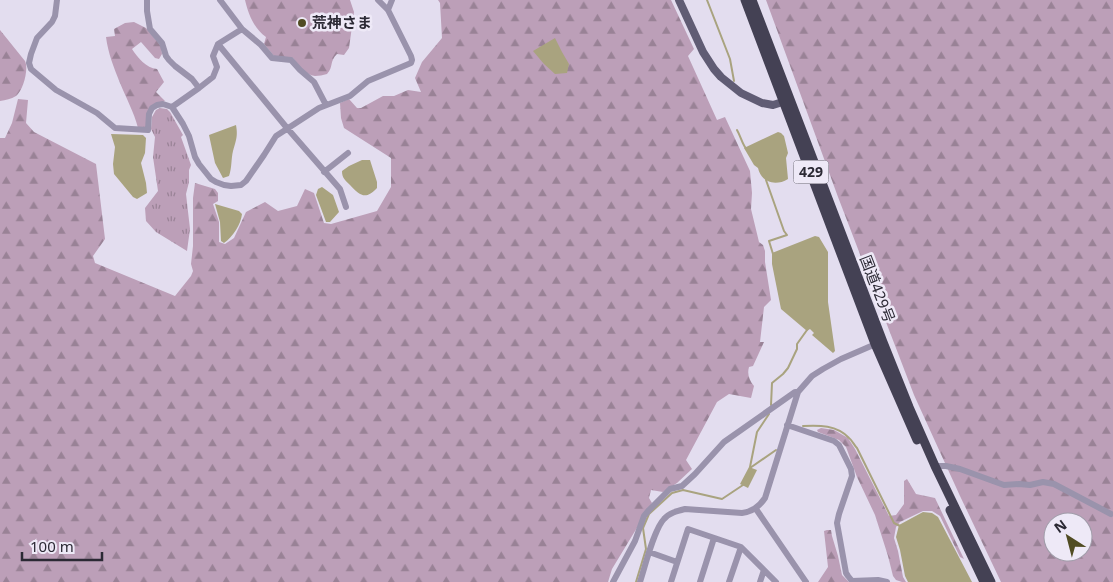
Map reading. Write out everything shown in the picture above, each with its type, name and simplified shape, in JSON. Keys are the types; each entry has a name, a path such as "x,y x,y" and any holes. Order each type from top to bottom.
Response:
{"highway":[{"name":"国道429号","path":"745,0 787,101"},
{"name":"国道429号","path":"752,0 787,101 879,343 926,459 984,582"},
{"name":"国道429号","path":"879,343 991,582"}],"main road":[{"path":"680,0 703,52 721,77 741,93 762,103 773,105 787,101"}],"street":[{"path":"57,0 57,8 52,22 37,38 29,62 31,69 56,90 97,113 115,128 148,130 149,114 152,108 163,104 172,107 189,136 199,164 216,182 237,186 244,183 276,136 287,128 319,108 350,96 368,81 411,63 411,56 388,10 378,0"},
{"path":"147,0 150,29 162,43 166,56 175,66 192,79 199,88"},
{"path":"220,0 242,30 261,44 272,58 291,60 314,82 326,106"},
{"path":"388,10 392,0"},
{"path":"172,107 213,77 217,67 213,56 218,44 242,30"},
{"path":"218,44 340,189 346,207"},
{"path":"324,172 348,153"},
{"path":"640,582 658,526 662,520 672,513 685,509 742,513 756,508 765,498 798,392 812,376 841,358 879,343"},
{"path":"613,582 635,541 644,516 649,510 670,489 682,486 724,442 795,392 798,392"},
{"path":"787,426 834,441 839,445 852,469 852,476 839,514 838,523 846,572 852,581 878,580 887,582"},
{"path":"935,466 960,469 1004,485 1030,485 1043,482 1054,484 1111,514"},
{"path":"756,508 806,582"},
{"path":"671,582 688,529 741,547 776,582"},
{"path":"700,582 714,538"},
{"path":"729,582 741,547"},
{"path":"649,552 677,562"},
{"path":"760,582 764,570"}],"green space":[{"path":"245,0 350,0 354,12 349,48 344,55 337,54 327,74 316,76 308,74 293,58 274,56 264,44 266,37 258,30 252,20"},
{"path":"438,0 671,0 694,49 688,56 717,120 725,117 750,171 751,209 759,242 763,245 765,251 771,300 764,307 760,342 764,342 753,366 749,367 748,370 749,377 754,386 751,398 729,394 717,402 686,460 692,469 677,483 663,492 651,490 649,498 652,503 612,569 608,582 0,582 0,138 5,138 12,123 18,99 28,100 26,123 34,132 96,164 105,239 93,256 95,263 175,296 193,271 191,264 195,183 215,189 218,193 218,201 213,204 219,222 219,242 225,244 234,238 246,212 265,202 278,211 297,206 305,189 314,193 324,223 331,224 377,211 391,187 391,158 344,128 340,103 349,99 357,108 361,108 383,96 394,96 408,90 421,92 415,78 422,62 442,38 440,3"},
{"path":"766,0 1113,0 1113,582 1001,582 914,395 838,197"},
{"path":"134,22 146,28 161,46 162,54 159,59 155,58 141,42 132,49 146,65 157,69 164,82 156,92 165,101 151,106 146,128 138,128 113,66 106,37 115,36 114,29 125,23"},
{"path":"0,30 25,61 26,74 19,93 12,98 0,101"},
{"path":"160,108 167,109 170,112 183,135 181,137 191,165 186,194 190,229 187,251 156,232 146,221 145,208 158,191 153,157 155,137 151,129 152,117 156,110"},
{"path":"821,428 834,430 848,438 889,516 896,515 904,504 904,481 907,479 916,494 935,498 964,559 960,557 940,516 932,511 923,511 900,522 896,527 894,538 903,577 906,582 896,580 893,576 875,515 857,477 846,447 839,440 818,432 817,430"},
{"path":"831,530 842,575 849,582 818,582 828,567 824,531"}],"shaded area":[{"path":"555,38 569,64 567,73 555,74 533,51"},
{"path":"236,125 237,132 230,173 229,176 223,178 215,163 209,135"},
{"path":"778,132 784,136 788,153 786,158 788,179 774,183 762,177 744,148"},
{"path":"111,134 143,135 146,138 145,153 141,163 147,193 137,199 133,197 114,174 115,147"},
{"path":"362,160 370,160 377,182 377,188 366,195 357,192 345,180 342,173 349,166"},
{"path":"322,187 333,195 339,212 330,222 326,222 316,195 318,189"},
{"path":"215,204 239,211 242,214 236,230 224,243 221,241 220,222"},
{"path":"815,236 819,237 828,252 828,302 835,351 833,353 812,335 814,333 810,329 807,331 781,309 772,264 772,253"},
{"path":"749,467 757,470 748,488 740,484"},
{"path":"923,512 932,513 938,517 972,582 908,582 896,537 899,525"}],"waterway":[{"path":"707,0 730,59 734,81"},
{"path":"737,130 747,150"},
{"path":"766,180 787,235 769,241 773,254"},
{"path":"771,405 772,383 788,368 797,349 797,344 807,330"},
{"path":"750,467 757,432 769,414"},
{"path":"803,426 833,428 839,430 850,439 857,448 894,523 900,526"},
{"path":"750,468 776,450"},
{"path":"636,582 646,549 643,528 649,514 672,493 683,490 722,499 743,485"}],"place":[{"name":"荒神さま","path":"302,23"}]}
